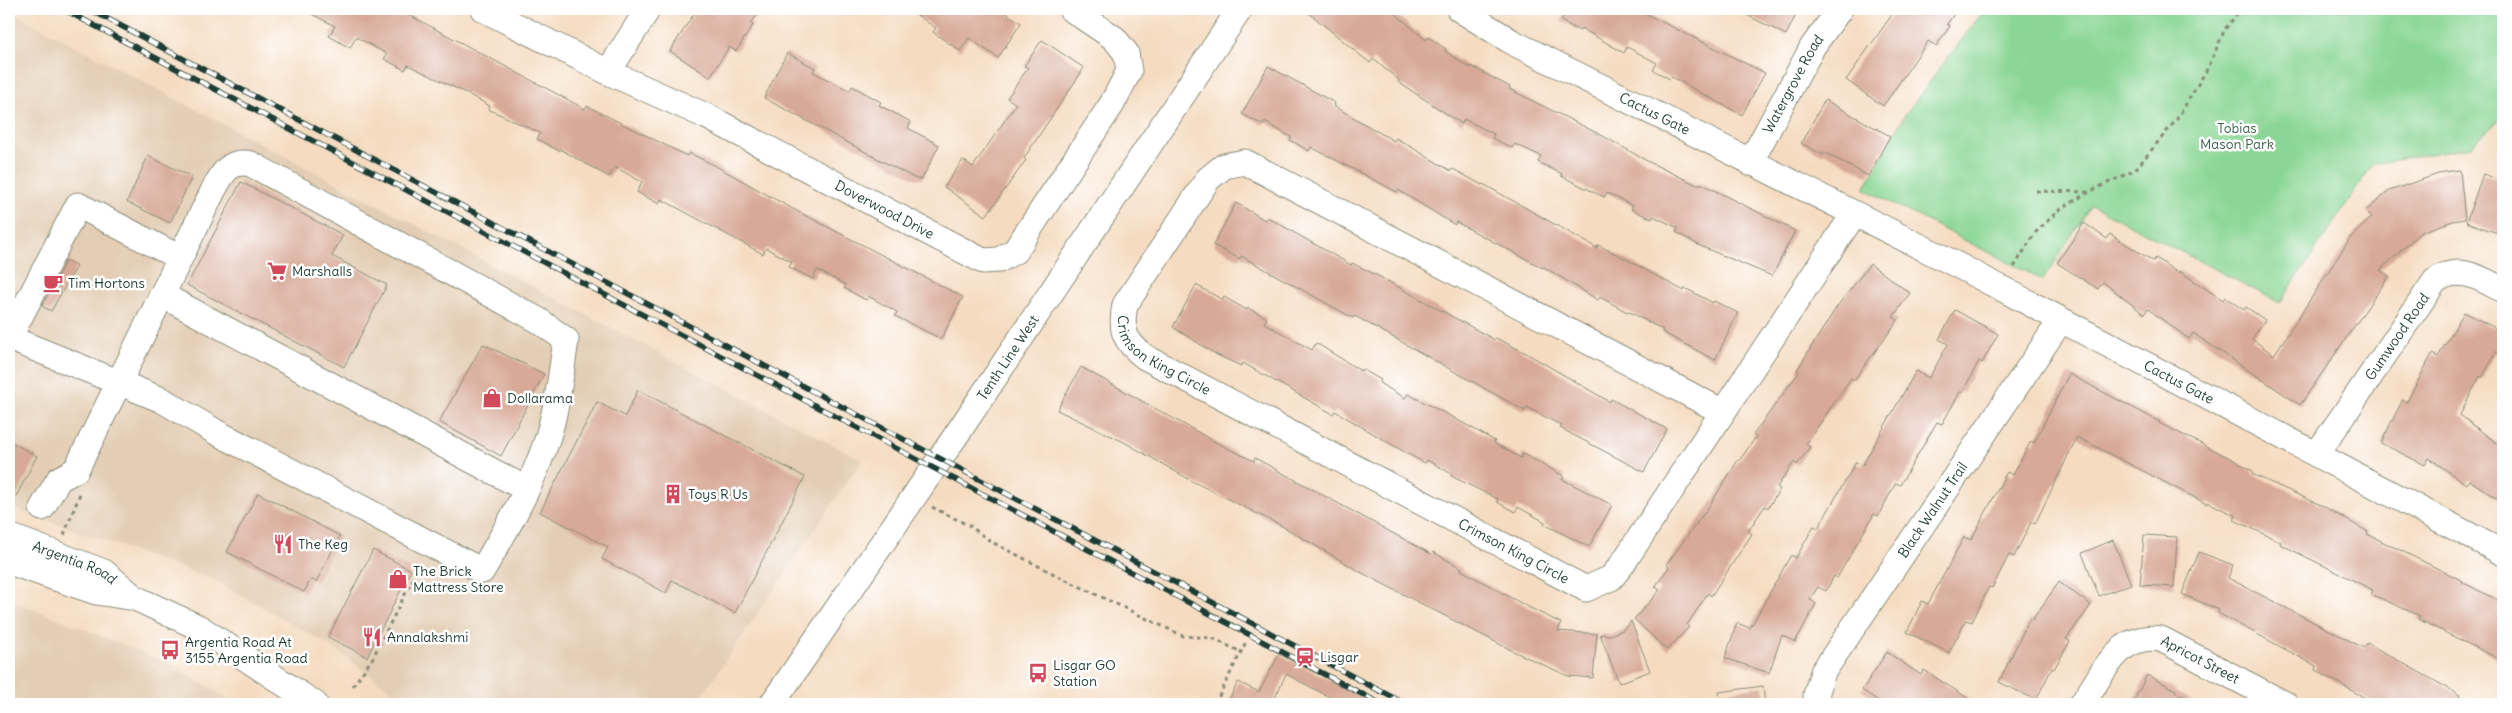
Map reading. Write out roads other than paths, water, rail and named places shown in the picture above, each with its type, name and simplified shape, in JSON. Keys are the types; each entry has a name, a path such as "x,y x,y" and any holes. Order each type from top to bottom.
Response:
{"street":[{"name":"Doverwood Drive","path":"483,9 608,72 706,116 983,261 999,260 1015,251 1112,104 1129,71 1126,53 1114,38 1071,9"},
{"path":"608,72 648,9"},
{"name":"Tenth Line West","path":"772,704 959,432 1240,9"},
{"name":"Cactus Gate","path":"1458,9 1512,42 2061,320 2503,553"},
{"name":"Watergrove Road","path":"1750,163 1814,46 1840,9"},
{"path":"42,508 59,479 76,470 120,382 180,258 222,175 233,164 241,162 251,164 538,320 566,340 555,411 541,458 482,571 216,432 162,400 120,382 9,338 78,205 180,258"},
{"name":"Crimson King Circle","path":"1246,162 1723,412 1621,566 1611,578 1586,589 1145,357 1134,350 1125,336 1122,322 1125,305 1208,179 1224,166 1246,162"},
{"path":"1723,412 1854,214"},
{"name":"Gumwood Road","path":"2317,454 2435,281 2455,272 2474,274 2503,290"},
{"path":"162,295 526,488"},
{"name":"Black Walnut Trail","path":"1818,704 1816,695 1823,672 2061,320"},
{"name":"Argentia Road","path":"9,536 104,572 135,598 200,628 315,704"},
{"name":"Argentia Road","path":"9,562 96,592 135,598"},
{"name":"Apricot Street","path":"2082,704 2120,649 2134,641 2152,637 2161,639 2285,704"}],"railway":[{"path":"63,9 1381,704"},
{"path":"89,9 1405,704"}],"place":[{"name":"Marshalls","path":"277,271"},
{"name":"Tim Hortons","path":"53,283"},
{"name":"Dollarama","path":"492,398"},
{"name":"Toys R Us","path":"673,494"},
{"name":"The Keg","path":"283,544"},
{"name":"The Brick Mattress Store","path":"398,579"},
{"name":"Annalakshmi","path":"372,637"},
{"name":"Argentia Road At 3155 Argentia Road","path":"170,650"},
{"name":"Lisgar","path":"1305,657"},
{"name":"Lisgar GO Station","path":"1038,673"}],"park label":[{"name":"Tobias Mason Park","path":"2237,136"}]}
